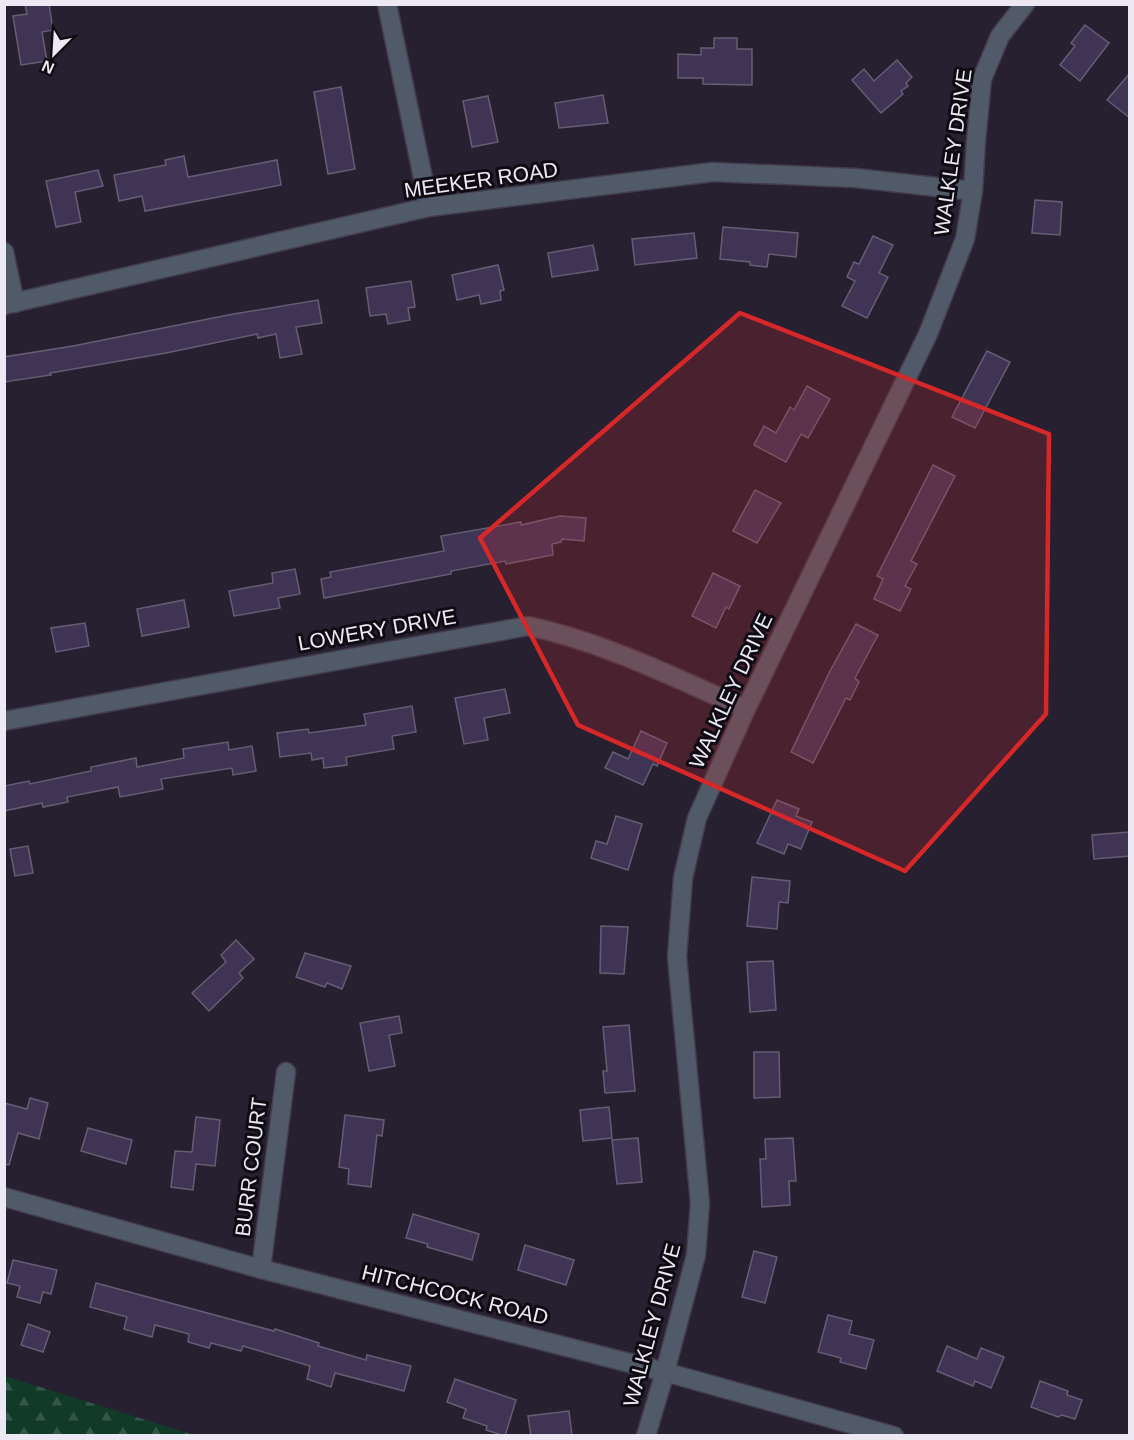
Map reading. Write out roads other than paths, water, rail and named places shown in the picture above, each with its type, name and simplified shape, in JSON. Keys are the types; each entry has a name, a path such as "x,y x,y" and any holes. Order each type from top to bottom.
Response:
{"street":[{"path":"387,4 429,207"},
{"name":"WALKLEY DRIVE","path":"646,1436 696,1255 700,1203 677,957 682,878 697,818 746,709 928,334 965,239 973,191 975,141 982,79 1000,36 1025,4"},
{"name":"MEEKER ROAD","path":"10,304 429,207 713,172 855,178 973,191"},
{"path":"4,252 10,304"},
{"name":"LOWERY DRIVE","path":"4,721 528,626 563,634 619,653 746,709"},
{"name":"BURR COURT","path":"261,1269 286,1072"},
{"name":"HITCHCOCK ROAD","path":"4,1197 261,1269 665,1372 894,1436"}]}
